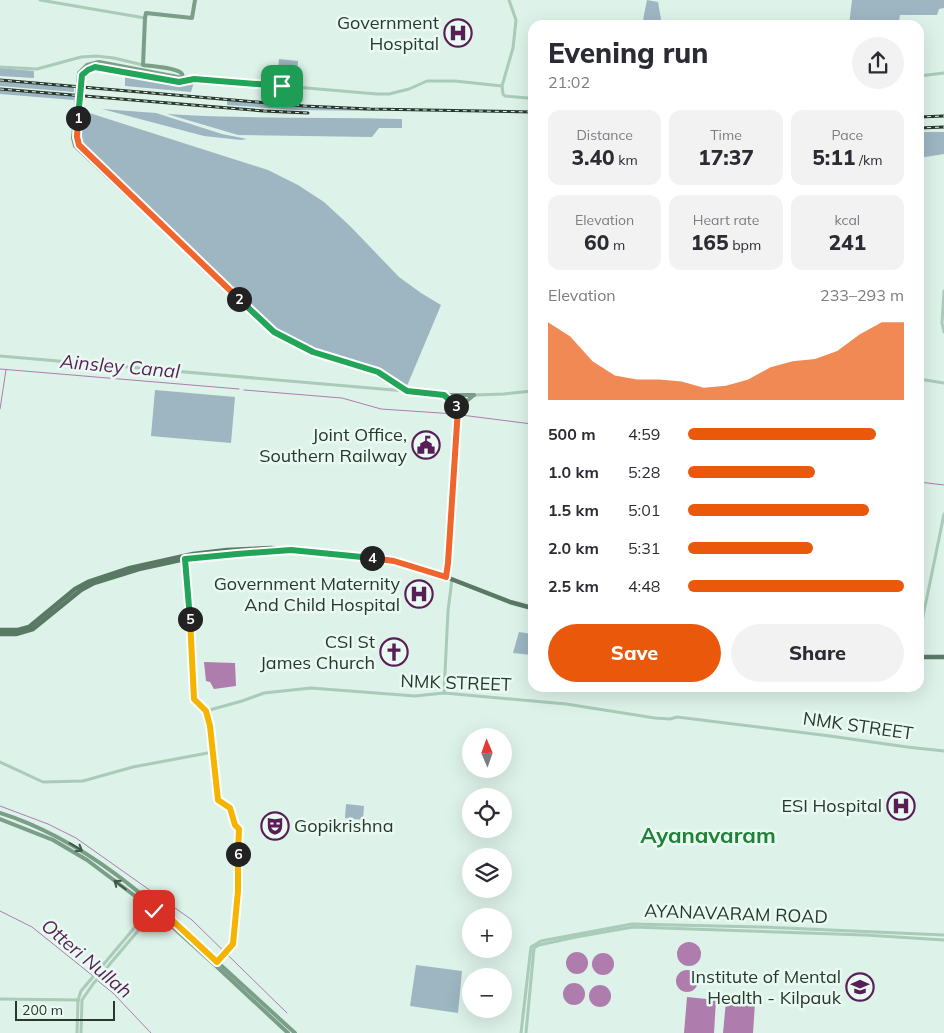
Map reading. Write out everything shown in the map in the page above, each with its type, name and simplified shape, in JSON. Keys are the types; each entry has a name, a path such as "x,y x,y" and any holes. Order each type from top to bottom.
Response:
{"main road":[{"path":"183,80 181,73 176,70 143,65 145,18 146,13 192,18 195,0"},
{"path":"140,204 128,196 75,146 73,138 80,74 87,65 98,62 183,80 201,79"},
{"path":"80,74 77,140 79,145 274,332 313,352 378,372 407,391 444,395 474,394"},
{"path":"446,577 458,408 474,394"},
{"path":"444,395 458,408"},
{"path":"0,630 18,630 29,627 75,589 88,582 130,568 193,554 227,550 288,548 291,550"},
{"path":"0,634 16,634 33,629 71,597 94,583 139,570 185,559 291,550 394,561 452,579 512,603 528,607"},
{"path":"924,655 944,655"},
{"path":"0,813 50,832 101,862 157,905 295,1033"},
{"path":"0,819 53,840 87,860 153,910 288,1033"}],"street":[{"path":"40,0 145,18"},
{"path":"509,0 516,20 513,48 502,86 503,94 505,96 528,98"},
{"path":"0,67 37,69 81,57 96,56 143,65"},
{"path":"924,75 944,73"},
{"path":"201,79 377,94 389,94 427,81 455,81 502,86"},
{"path":"944,290 942,323 944,332"},
{"path":"0,356 407,391"},
{"path":"924,380 944,383"},
{"path":"474,394 528,391"},
{"path":"924,612 944,514"},
{"path":"185,559 194,699 206,711 210,726 218,800 230,808 235,825 239,829 238,891 233,944 217,962"},
{"path":"444,693 447,620 452,579"},
{"name":"NMK STREET","path":"206,711 264,693 310,688 415,696 444,693 566,704 655,718 670,719 677,717 907,747 944,750"},
{"path":"0,762 43,782 83,780 133,767 213,752"},
{"path":"82,1033 80,1000 157,905"},
{"path":"77,1033 81,991 153,910"},
{"name":"AYANAVARAM ROAD","path":"532,948 540,941 632,924 760,927 944,935"},
{"name":"AYANAVARAM ROAD","path":"532,948 576,937 632,927 944,940"},
{"path":"522,1033 532,948"},
{"path":"526,1033 532,948"},
{"path":"0,999 80,1000"}],"shaded area":[{"path":"647,0 658,2 661,20 643,20"},
{"path":"852,0 944,0 944,8 939,9 937,15 900,15 899,20 850,20"},
{"path":"279,59 298,61 296,84 277,82"},
{"path":"0,68 34,71 34,78 0,76"},
{"path":"125,74 183,84 189,81 194,82 191,92 125,86"},
{"path":"0,81 74,87 74,92 0,86"},
{"path":"0,90 75,96 74,100 0,94"},
{"path":"227,100 378,111 297,110 227,105"},
{"path":"102,109 156,113 222,134 247,139 204,136"},
{"path":"80,110 268,170 298,185 324,202 399,277 441,305 407,386 378,368 314,350 275,330 81,144 79,130"},
{"path":"167,114 402,119 402,128 379,128 372,137 238,135"},
{"path":"924,132 944,132 944,154 924,157"},
{"path":"155,390 235,397 231,443 151,436"},
{"path":"519,632 528,633 528,655 513,653"},
{"path":"204,662 235,663 236,686 214,689 210,682 206,681"},
{"path":"346,804 364,806 363,820 345,818"},
{"path":"689,942 697,946 701,954 697,962 689,966 681,962 677,954 681,946"},
{"path":"577,952 585,955 588,963 585,971 577,974 569,971 566,963 569,955"},
{"path":"603,953 611,956 614,964 611,972 603,975 595,972 592,964 595,956"},
{"path":"416,965 462,971 458,1013 410,1006"},
{"path":"687,970 695,973 698,981 695,989 687,992 679,989 676,981 679,973"},
{"path":"574,983 582,986 585,994 582,1002 574,1005 566,1002 563,994 566,986"},
{"path":"600,985 608,988 611,996 608,1004 600,1007 592,1004 589,996 592,988"},
{"path":"687,997 716,1000 714,1033 684,1033"},
{"path":"726,1001 755,1003 753,1033 723,1033"}],"waterway":[{"name":"Ainsley Canal","path":"0,369 239,389"},
{"path":"0,409 6,370"},
{"name":"Ainsley Canal","path":"244,390 342,398 381,409 455,414"},
{"name":"Ainsley Canal","path":"461,415 528,423"},
{"name":"Ainsley Canal","path":"924,483 944,485"},
{"path":"0,806 48,824 76,838 192,920 287,1013"},
{"name":"Otteri Nullah","path":"0,911 32,927 93,976"},
{"name":"Otteri Nullah","path":"98,981 113,993 151,1033"}],"railway":[{"path":"0,80 304,106 528,112"},
{"path":"0,89 308,113"},
{"path":"924,117 944,116"},
{"path":"924,128 944,127"}],"place":[{"name":"Government Hospital","path":"458,33"},
{"name":"Joint Office, Southern Railway","path":"426,445"},
{"name":"Government Maternity And Child Hospital","path":"419,594"},
{"name":"CSI St James Church","path":"394,652"},
{"name":"ESI Hospital","path":"901,806"},
{"name":"Gopikrishna","path":"275,826"},
{"name":"Institute of Mental Health - Kilpauk","path":"860,987"}],"district":[{"name":"Ayanavaram","path":"708,835"}],"route":[{"path":"154,911 158,907 217,962 233,944 238,891 239,829 235,825 230,808 218,800 210,726 206,711 194,699 191,626 185,559 289,552 291,550 394,561 446,577 458,408 444,395 407,391 378,372 313,352 274,332 79,145 77,140 81,78 84,72 90,68 117,70 179,82 194,79 282,86"}]}
